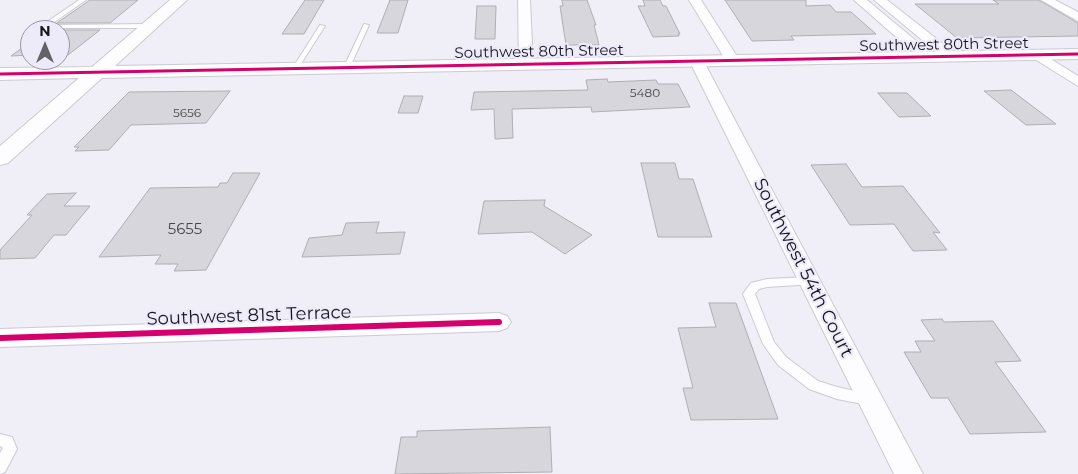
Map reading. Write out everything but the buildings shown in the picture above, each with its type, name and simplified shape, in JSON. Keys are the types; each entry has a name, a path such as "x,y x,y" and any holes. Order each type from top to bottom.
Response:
{"street":[{"path":"0,158 179,0"},
{"path":"524,0 526,65"},
{"path":"695,0 733,61"},
{"path":"860,0 928,57"},
{"path":"880,0 951,57"},
{"path":"1047,0 1078,17"},
{"name":"Southwest 80th Street","path":"0,74 1078,54"},
{"path":"1038,55 1078,82"},
{"name":"Southwest 54th Court","path":"697,62 909,474"},
{"name":"Southwest 81st Terrace","path":"0,338 499,322"}],"lane":[{"path":"83,0 44,27 150,26"},
{"path":"346,69 366,25"},
{"path":"295,70 322,26"},
{"path":"810,281 767,283 755,286 749,294 769,344 782,361 814,385 837,393 871,400"},
{"path":"0,440 7,442 10,450 0,467"}],"cycle path":[{"path":"0,74 1078,54"},
{"path":"0,338 499,322"}]}
